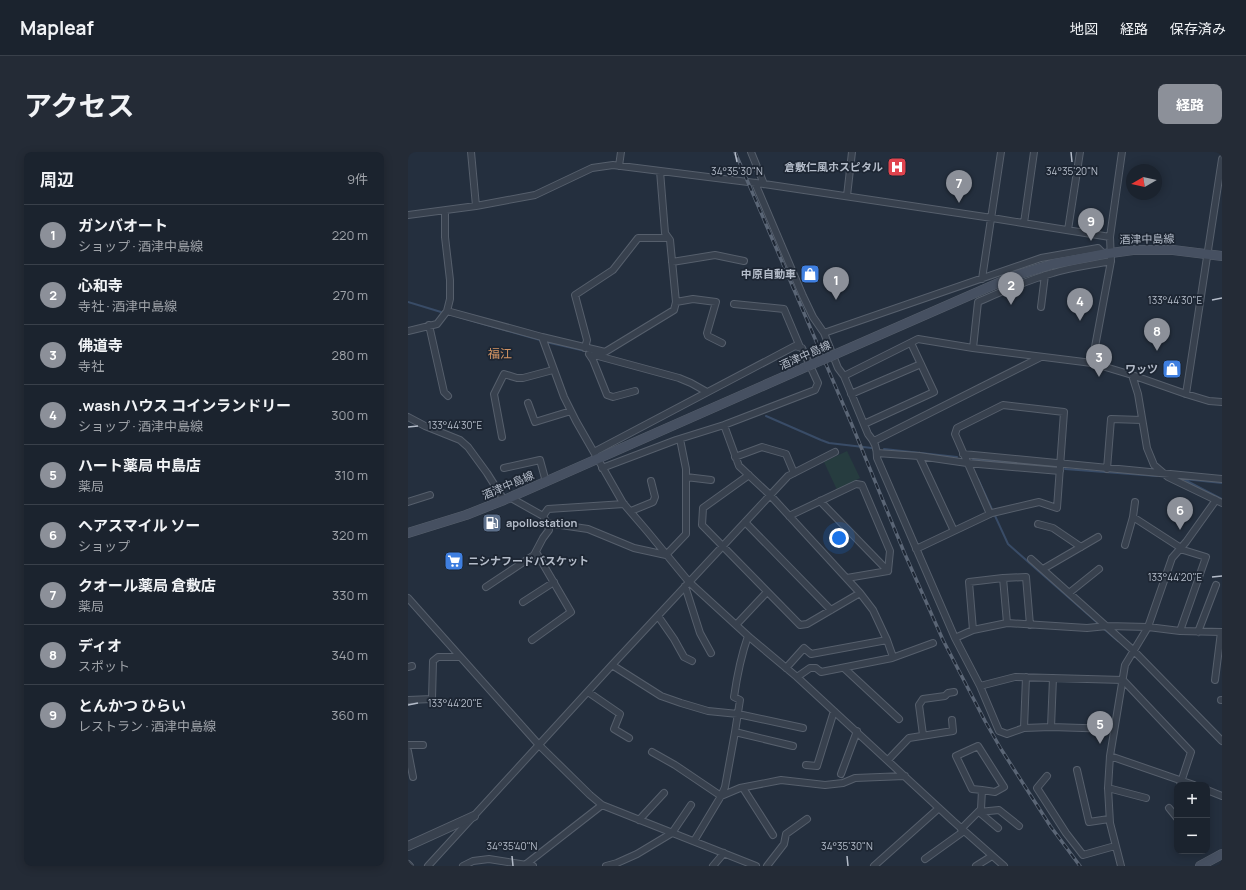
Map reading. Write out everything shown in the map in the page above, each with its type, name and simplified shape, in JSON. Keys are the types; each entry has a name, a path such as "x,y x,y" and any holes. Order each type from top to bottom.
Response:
{"main road":[{"name":"酒津中島線","path":"408,533 466,515 508,499 546,482 596,455 808,366 1014,276 1053,264 1109,256 1133,250 1173,250 1222,256"},
{"path":"1205,865 1222,854"}],"street":[{"path":"471,152 476,206"},
{"path":"619,166 621,152"},
{"path":"751,152 764,184"},
{"path":"848,196 852,152"},
{"path":"982,279 1001,152"},
{"path":"1024,223 1034,152"},
{"path":"1068,230 1080,152"},
{"path":"1092,363 1109,256 1110,237 1122,152"},
{"path":"1186,394 1222,159"},
{"path":"408,215 445,211 535,195 592,168 613,165 848,196 1110,237"},
{"path":"588,351 605,352 674,310 676,302 670,240 665,234 660,171"},
{"path":"756,183 803,296 813,317 824,333 838,368 844,376 852,394 868,434 874,441 877,448 877,458 916,549 955,638 980,686 999,731 1007,734 1024,728 1051,727 1114,729"},
{"path":"408,331 437,324 447,311 450,299 450,280 445,237 445,211"},
{"path":"635,391 613,397 607,396 588,351 575,295 613,270 638,238 668,238"},
{"path":"824,333 1024,264 1057,255 1098,248 1109,256"},
{"path":"672,262 715,255 744,261"},
{"path":"973,348 978,302 1013,286 1109,256"},
{"path":"1041,307 1045,275"},
{"path":"676,302 693,299 716,302 707,332 708,336 722,343"},
{"path":"602,468 680,439 724,425 815,390 818,383 802,348 800,347 784,309 734,304"},
{"path":"447,311 542,337 588,351 598,356 679,378 708,392"},
{"path":"429,325 444,392 448,396"},
{"path":"542,337 564,397 602,468 624,504 666,555 687,584 798,677 939,808 1004,866"},
{"path":"844,376 918,339 973,348 1092,363 1209,401 1222,402"},
{"path":"864,424 934,392 911,343"},
{"path":"596,455 708,392 795,346 800,347"},
{"path":"874,441 1041,356"},
{"path":"852,394 921,364"},
{"path":"502,437 494,394 504,374 517,378 523,378 554,370"},
{"path":"1132,375 1138,394 1147,448 1154,465 1165,474 1222,503"},
{"path":"528,403 535,422 571,411"},
{"path":"916,549 993,513 1039,502 1057,508 1064,412 1004,405 957,428 955,434 963,454 993,513"},
{"path":"408,417 425,426 460,440 468,447 508,499 543,516 547,523 549,530 534,555 486,587"},
{"path":"1107,469 1111,419 1142,420"},
{"path":"724,425 738,466 770,495 860,593 873,610 893,657"},
{"path":"666,555 686,534 686,469 680,439"},
{"path":"736,457 762,447 774,450 786,454 794,473"},
{"path":"428,866 788,476 835,452"},
{"path":"877,453 1060,471"},
{"path":"963,454 1222,479"},
{"path":"919,456 954,531"},
{"path":"504,468 540,460 546,482"},
{"path":"749,475 703,508 702,525 800,625 806,624 860,593"},
{"path":"686,477 711,480"},
{"path":"630,512 653,502 655,497 651,481"},
{"path":"789,516 856,484 862,485 890,551 888,571"},
{"path":"408,502 430,496"},
{"path":"1121,866 1109,819 1108,788 1110,756 1125,665 1148,627 1172,558 1186,542 1216,500"},
{"path":"820,501 888,571"},
{"path":"1125,545 1136,502"},
{"path":"543,516 548,509 624,504"},
{"path":"1133,517 1180,548 1206,557 1180,631"},
{"path":"745,522 831,610"},
{"path":"547,523 588,529 634,548 666,555"},
{"path":"1038,524 1053,528 1081,547"},
{"path":"1043,569 1098,537"},
{"path":"532,640 571,612 536,552"},
{"path":"1031,559 1069,592 1104,627 1134,651 1222,741"},
{"path":"1069,592 1099,569"},
{"path":"846,578 888,571"},
{"path":"973,630 969,582 1003,578 1026,577 1030,625"},
{"path":"1003,578 1007,623"},
{"path":"523,602 554,582"},
{"path":"687,584 700,633 711,653"},
{"path":"1198,632 1216,585"},
{"path":"736,625 767,592"},
{"path":"408,598 539,745 590,795 602,804 639,820 756,866"},
{"path":"658,616 684,657 692,661"},
{"path":"955,638 973,630 1007,623 1062,627 1148,627 1180,631 1221,632 1215,680"},
{"path":"694,841 721,796 728,776 740,700 734,697 737,676 748,636"},
{"path":"786,668 804,648 811,654 887,640"},
{"path":"798,677 810,668 816,668 821,672 844,668 893,657 933,643"},
{"path":"408,700 432,699 433,662 438,657 460,657"},
{"path":"612,665 661,696 681,703 708,711 738,714 803,728"},
{"path":"844,668 899,719"},
{"path":"980,686 1015,677 1123,680 1191,752 1180,782 1110,756"},
{"path":"1024,728 1026,677"},
{"path":"1051,727 1053,678"},
{"path":"588,692 620,714 614,729 629,738"},
{"path":"923,736 919,705 923,699 945,696 948,693 954,692"},
{"path":"806,765 817,766 834,711"},
{"path":"888,760 909,738 953,731 952,720"},
{"path":"841,774 857,731"},
{"path":"735,732 793,746"},
{"path":"408,745 423,745"},
{"path":"978,746 1004,786 995,792 982,790 972,788 956,756 978,746"},
{"path":"408,752 413,777"},
{"path":"652,752 675,765 721,796"},
{"path":"1077,770 1089,822 1109,819"},
{"path":"721,796 743,788 781,780 825,785 843,783 855,778 905,776"},
{"path":"1047,776 1037,788 1066,833 1083,855 1115,846"},
{"path":"743,788 773,835"},
{"path":"1108,788 1146,798"},
{"path":"925,859 963,830 982,809 982,790"},
{"path":"1210,791 1222,796"},
{"path":"639,820 664,793"},
{"path":"525,865 602,804"},
{"path":"606,866 617,863 636,854 672,833 691,805"},
{"path":"874,866 939,808"},
{"path":"1169,808 1174,814"},
{"path":"979,812 999,810 1019,826"},
{"path":"979,812 998,828"},
{"path":"408,846 474,816"},
{"path":"767,866 784,844 786,834 808,819"},
{"path":"713,866 724,853"},
{"path":"976,866 992,856"},
{"path":"463,866 473,861 489,859 533,866"}],"green space":[{"path":"847,451 860,478 837,490 824,462"}],"waterway":[{"path":"408,302 441,312"},
{"path":"459,317 540,340"},
{"path":"546,342 590,352"},
{"path":"766,416 829,443 872,448"},
{"path":"884,449 957,457"},
{"path":"973,459 1042,466"},
{"path":"1065,469 1157,476"},
{"path":"978,479 1008,544 1100,625"},
{"path":"1184,479 1222,499"},
{"path":"1184,479 1222,483"},
{"path":"1103,628 1118,641"}],"railway":[{"path":"735,152 852,425 904,552 943,640 1001,749 1051,827 1080,866"}],"place":[{"name":"倉敷仁風ホスピタル","path":"897,167"},
{"name":"クオール薬局 倉敷店","path":"959,203"},
{"name":"とんかつ ひらい","path":"1091,241"},
{"name":"中原自動車","path":"810,274"},
{"name":"ガンバオート","path":"836,300"},
{"name":"心和寺","path":"1011,305"},
{"name":".wash ハウス コインランドリー","path":"1080,321"},
{"name":"ディオ","path":"1157,351"},
{"name":"ワッツ","path":"1172,369"},
{"name":"佛道寺","path":"1099,377"},
{"name":"apollostation","path":"492,523"},
{"name":"ヘアスマイル ソー","path":"1180,530"},
{"name":"ニシナフードバスケット","path":"454,561"},
{"name":"ハート薬局 中島店","path":"1100,744"}],"district":[{"name":"福江","path":"500,354"}]}
